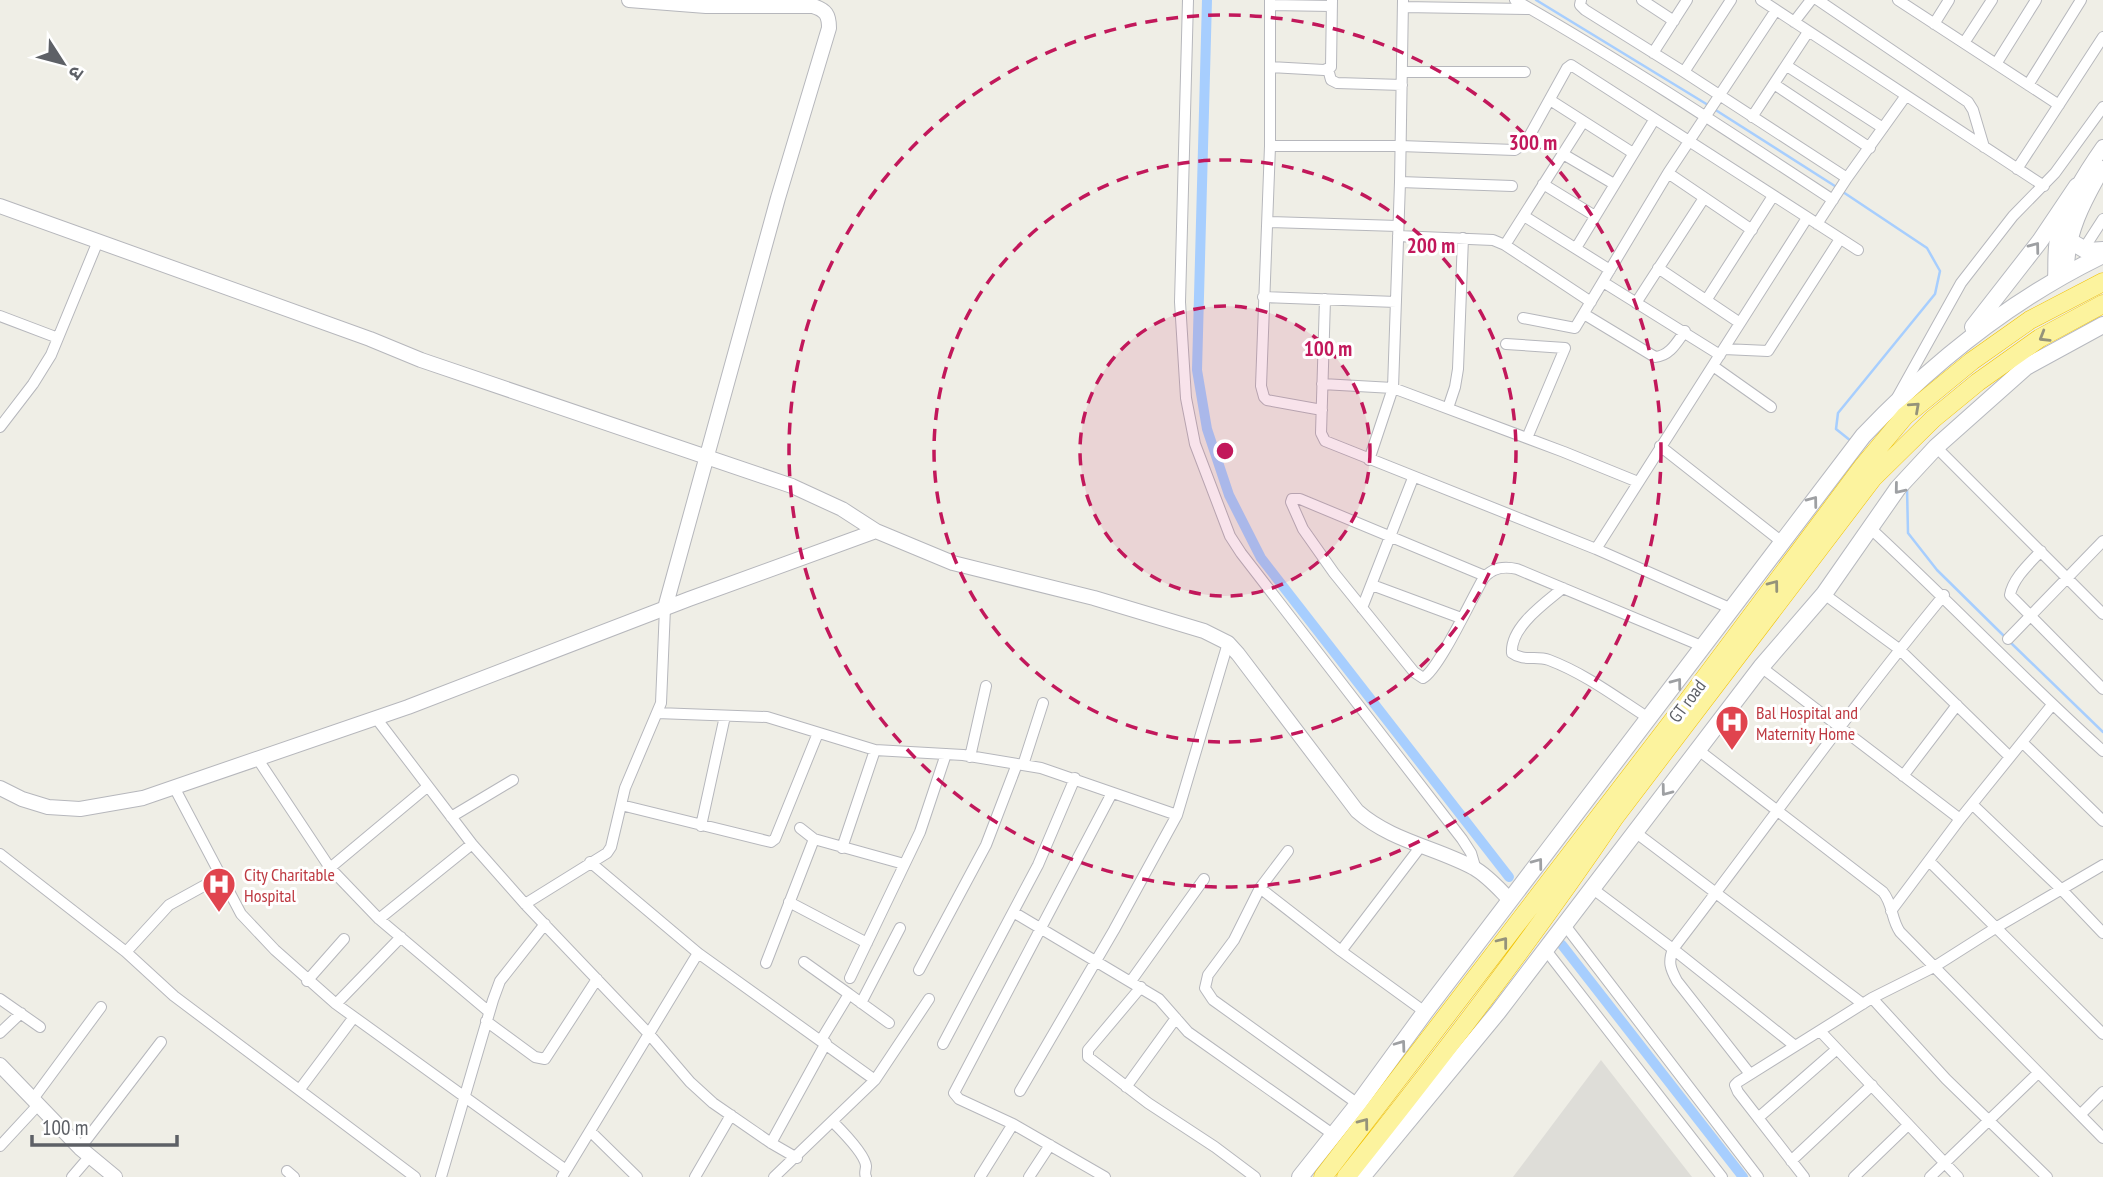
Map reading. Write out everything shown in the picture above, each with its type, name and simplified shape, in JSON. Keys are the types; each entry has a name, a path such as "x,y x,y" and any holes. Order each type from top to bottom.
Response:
{"highway":[{"name":"GT road","path":"1323,1177 1680,711 1864,465 1905,416 1972,360 2031,320 2103,282"},
{"name":"GT road","path":"1346,1177 1420,1083 1575,876 1615,817 1873,478 1933,419 1978,382 2040,338 2103,303"}],"main road":[{"path":"1965,341 2040,241 2077,186"},
{"path":"2077,245 2103,253"},
{"path":"1300,1177 1863,436 1945,356 1994,318 2103,253"},
{"path":"1362,1177 1498,1012 1697,749 1761,667 1824,594 1898,488 1936,447 2026,367 2103,325"}],"street":[{"path":"524,904 609,851 625,788 661,703 666,608 778,198 830,28 825,12 813,6 720,6 629,0"},
{"path":"1188,0 1180,302 1186,398 1195,444 1230,536 1241,553 1462,839 1471,853 1476,870"},
{"path":"1515,0 1707,114 1834,198"},
{"path":"1581,0 1580,5 1585,10 1684,72 1717,98 1752,117 1845,181"},
{"path":"1642,0 1674,21"},
{"path":"1653,53 1687,0"},
{"path":"1684,72 1731,0"},
{"path":"1761,0 2044,186"},
{"path":"1794,22 1811,0"},
{"path":"1818,0 1968,102 1984,147"},
{"path":"1898,0 2059,105"},
{"path":"1934,23 1949,0"},
{"path":"1964,43 1992,0"},
{"path":"1996,64 2036,0"},
{"path":"2028,85 2081,0"},
{"path":"1322,410 1267,400 1261,387 1270,146 1270,2 1332,3 1332,62 1328,69 1331,80 1337,83 1402,85"},
{"path":"1369,460 1393,388 1401,182 1403,3 1531,9"},
{"path":"1523,317 1575,328 1668,173 1776,10"},
{"path":"1752,117 1808,32"},
{"path":"2017,169 2103,37"},
{"path":"1270,146 1400,146 1515,150 1526,142 1571,65 1858,250"},
{"path":"1787,66 1883,128"},
{"path":"1270,67 1328,69"},
{"path":"1402,72 1525,72"},
{"path":"1774,84 1870,148"},
{"path":"1596,549 1740,323 1812,221 1834,198 1905,97"},
{"path":"1549,100 1633,153"},
{"path":"1893,404 1961,283 2013,216 2044,186 2103,107"},
{"path":"1576,248 1654,120"},
{"path":"1505,245 1583,122"},
{"path":"2061,276 2057,236 2077,186 2103,147"},
{"path":"1563,154 1614,184"},
{"path":"2077,245 2081,207 2103,168"},
{"path":"1668,173 1752,230"},
{"path":"1401,182 1512,187"},
{"path":"1544,184 1595,216"},
{"path":"1707,299 1773,196"},
{"path":"1636,303 1704,198"},
{"path":"0,206 370,339 421,360 801,490 842,509 876,531 971,569 1094,598 1204,631 1228,643 1357,811 1371,824 1476,870 1510,900"},
{"path":"1524,216 1610,270"},
{"path":"2061,276 2077,245 2103,219"},
{"path":"1268,222 1485,239 1505,245 1591,302"},
{"path":"1448,408 1458,377 1463,238"},
{"path":"1603,282 1722,352 1768,351 1840,239"},
{"path":"0,427 33,384 58,338 98,241"},
{"path":"1657,268 1740,323"},
{"path":"1263,297 1396,302"},
{"path":"1325,299 1322,438 1332,445 1413,478 1596,549 1732,609"},
{"path":"1584,314 1655,357 1669,351 1685,331"},
{"path":"0,316 58,338"},
{"path":"1542,347 1549,323"},
{"path":"1506,344 1565,348 1527,438"},
{"path":"1713,366 1771,407"},
{"path":"1322,384 1393,388 1638,482"},
{"path":"1660,446 1782,542"},
{"path":"1936,447 2103,614"},
{"path":"1362,608 1413,478"},
{"path":"1485,576 1391,535 1300,499 1292,499 1303,529 1362,608 1414,672 1423,678 1430,674 1485,576 1493,569 1508,567 1704,647"},
{"path":"1870,528 1944,595 2052,705 2103,751"},
{"path":"0,788 22,799 48,807 80,809 120,803 376,718 876,531"},
{"path":"2008,639 2103,541"},
{"path":"2041,551 2011,590 2012,598 2103,689"},
{"path":"1371,585 1461,618"},
{"path":"1563,588 1521,628 1513,641 1512,653 1521,658 1548,659 1582,675 1650,719"},
{"path":"1824,594 1899,649 2010,757"},
{"path":"1750,1074 1677,981 1670,968 1669,959 1673,949 1899,649 1944,595"},
{"path":"1020,1091 1177,815 1228,643"},
{"path":"1761,667 1960,819"},
{"path":"970,757 986,686"},
{"path":"919,970 986,845 1043,703"},
{"path":"1903,776 1957,705"},
{"path":"1891,911 1960,819 2052,705"},
{"path":"657,713 766,717 875,750 946,754 1049,769 1177,815"},
{"path":"701,826 724,716"},
{"path":"376,718 472,844 524,904 649,1034 703,1095 797,1158"},
{"path":"621,805 768,842 773,841 818,733"},
{"path":"2022,742 2103,821"},
{"path":"1697,749 1883,892 1900,932 2103,1138"},
{"path":"842,848 875,750"},
{"path":"850,978 920,832 946,754"},
{"path":"257,758 330,867 379,919 536,1057 545,1059 597,979"},
{"path":"943,1044 1038,865 1075,778"},
{"path":"451,817 513,780"},
{"path":"174,787 241,914 275,950 336,1004 564,1174 698,953"},
{"path":"330,867 427,787"},
{"path":"1099,1175 1050,1144 959,1099 955,1096 955,1090 1112,793"},
{"path":"1972,804 2103,933"},
{"path":"800,828 814,839 904,864"},
{"path":"1635,832 1716,894 1868,1001 2047,1177"},
{"path":"766,962 814,839"},
{"path":"379,919 472,844"},
{"path":"1341,951 1421,846"},
{"path":"1288,851 1259,888 1234,940 1208,975 1205,982 1207,994 1358,1104"},
{"path":"0,854 126,952 174,996 415,1177"},
{"path":"1929,861 2103,1034"},
{"path":"590,862 698,953 875,1080"},
{"path":"1803,1177 1736,1088 1738,1082 1868,1001 1934,967 2103,865"},
{"path":"126,952 169,905 220,877"},
{"path":"1204,879 1087,1054 1090,1060 1126,1087 1255,1177"},
{"path":"1259,888 1425,1012"},
{"path":"1593,889 1795,1046"},
{"path":"789,902 867,943"},
{"path":"1013,912 1159,999 1188,1032 1334,1135"},
{"path":"1564,924 1758,1177"},
{"path":"441,1177 487,1016 500,981 545,925"},
{"path":"861,1003 900,928"},
{"path":"336,1004 401,937"},
{"path":"307,981 344,939"},
{"path":"1545,949 1722,1177"},
{"path":"804,962 889,1023"},
{"path":"771,1143 849,994"},
{"path":"0,999 40,1027"},
{"path":"774,1177 797,1158 875,1080 929,999"},
{"path":"0,1146 35,1102 101,1007"},
{"path":"0,1033 21,1013"},
{"path":"300,1089 354,1017"},
{"path":"1126,1087 1176,1018"},
{"path":"1820,1031 1958,1177"},
{"path":"72,1177 85,1152 161,1042"},
{"path":"1758,1118 1837,1049"},
{"path":"0,1065 85,1152 115,1177"},
{"path":"1930,1177 2038,1073"},
{"path":"1791,1161 1872,1085"},
{"path":"2081,1114 2103,1092"},
{"path":"695,1177 731,1115"},
{"path":"833,1122 852,1143 864,1162 863,1173 866,1177"},
{"path":"981,1177 1013,1124"},
{"path":"1854,1177 1907,1126"},
{"path":"590,1131 637,1177"},
{"path":"1029,1177 1050,1144"}],"shaded area":[{"path":"1601,1060 1692,1177 1513,1177"}],"waterway":[{"path":"1207,0 1197,370 1207,429 1229,495 1261,558 1509,877"},
{"path":"1536,0 1708,105"},
{"path":"1714,109 1838,188"},
{"path":"1843,192 1927,248 1940,271 1935,294 1838,413 1836,429 1851,441"},
{"path":"1907,487 1908,533 1937,570 2005,637"},
{"path":"2010,642 2103,732"},
{"path":"1562,945 1743,1177"}],"place":[{"name":"Bal Hospital and Maternity Home","path":"1732,752"},
{"name":"City Charitable Hospital","path":"219,914"}]}
